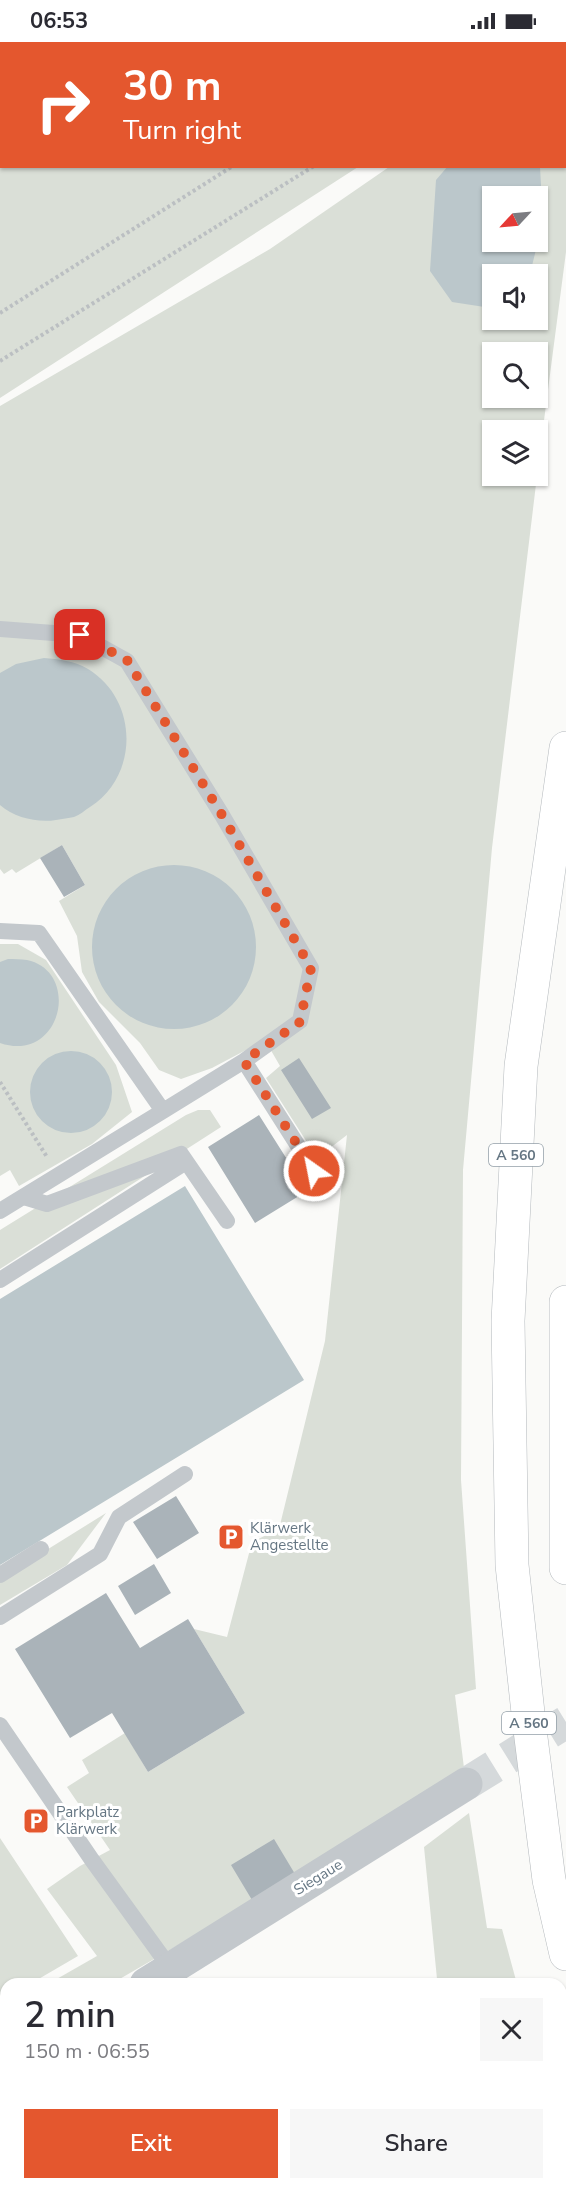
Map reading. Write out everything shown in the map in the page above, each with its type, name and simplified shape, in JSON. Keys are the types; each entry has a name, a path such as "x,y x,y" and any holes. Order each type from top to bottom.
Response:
{"highway":[{"name":"A 560","path":"566,748 521,1066 508,1320 512,1566 549,1880 566,1954"},
{"path":"566,1302 566,1568"}],"street":[{"name":"Siegaue","path":"159,1977 466,1785"}],"lane":[{"path":"0,629 80,635 127,660 222,815 311,968 300,1022 244,1061 0,1211"},
{"path":"0,931 39,933 164,1111"},
{"path":"244,1061 314,1171"},
{"path":"24,1197 48,1204 181,1154 227,1221"},
{"path":"0,1280 186,1162"},
{"path":"0,1617 100,1554 119,1517 184,1474"},
{"path":"0,1575 41,1549"},
{"name":"Siegaue","path":"0,1725 92,1860 159,1977"}],"path":[{"path":"0,313 230,168"},
{"path":"0,361 311,168"},
{"path":"0,1082 59,1175"}],"shaded area":[{"path":"0,168 356,168 0,398"},
{"path":"388,168 566,168 566,252 548,390 548,342 482,342 482,408 546,408 544,420 482,420 482,486 536,486 492,848 463,1170 461,1480 476,1689 455,1695 464,1768 425,1802 121,1978 58,1978 97,1956 47,1889 80,1866 110,1850 67,1787 89,1773 82,1760 125,1733 148,1772 245,1713 194,1629 227,1637 252,1542 279,1529 325,1341 347,1135 317,1158 266,1078 280,1066 265,1040 212,1068 181,1079 159,1070 140,1043 99,1002 82,972 77,936 59,901 85,885 62,845 16,873 12,869 4,874 0,869 0,406 270,249"},
{"path":"446,168 540,168 541,186 482,186 482,252 535,252 532,264 482,264 482,307 452,302 430,271 436,180"},
{"path":"44,658 78,664 105,683 117,699 124,718 127,738 118,777 106,793 76,816 49,821 20,816 0,805 0,673 16,664"},
{"path":"174,865 190,866 206,871 232,889 250,915 255,931 255,963 250,979 232,1005 206,1023 190,1028 174,1029 158,1028 142,1023 116,1005 98,979 93,963 92,947 93,931 98,915 116,889 142,871 158,866"},
{"path":"0,944 18,944 46,960 116,1065 132,1112 92,1144 19,1186 10,1170 0,1176"},
{"path":"8,959 27,960 44,968 55,981 59,997 57,1014 50,1029 38,1041 21,1046 0,1043 0,962"},
{"path":"63,1051 79,1051 94,1058 105,1069 112,1084 109,1108 100,1121 79,1133 63,1133 48,1126 37,1115 30,1100 30,1084 37,1069 48,1058"},
{"path":"198,1110 210,1110 221,1127 0,1269 0,1230 186,1115"},
{"path":"185,1186 304,1380 0,1565 0,1299"},
{"path":"106,1513 67,1565 0,1605 0,1579"},
{"path":"469,1813 487,1928 502,1929 515,1978 437,1978 424,1847"},
{"path":"0,1838 78,1956 40,1978 0,1978"}],"building":[{"path":"62,845 85,885 64,897 40,858"},
{"path":"299,1058 331,1108 312,1119 281,1070"},
{"path":"259,1115 307,1191 255,1223 208,1147"},
{"path":"176,1496 199,1533 157,1559 133,1522"},
{"path":"154,1564 171,1593 135,1615 118,1586"},
{"path":"106,1593 140,1648 188,1619 245,1713 148,1772 112,1713 70,1738 15,1649"},
{"path":"274,1839 295,1874 252,1900 231,1865"}],"tunnel":[{"path":"466,1784 566,1722"}],"place":[{"name":"Klärwerk Angestellte","path":"231,1537"},
{"name":"Parkplatz Klärwerk","path":"36,1821"}],"route":[{"path":"80,635 127,660 222,815 311,968 300,1022 244,1061 314,1171"}]}
